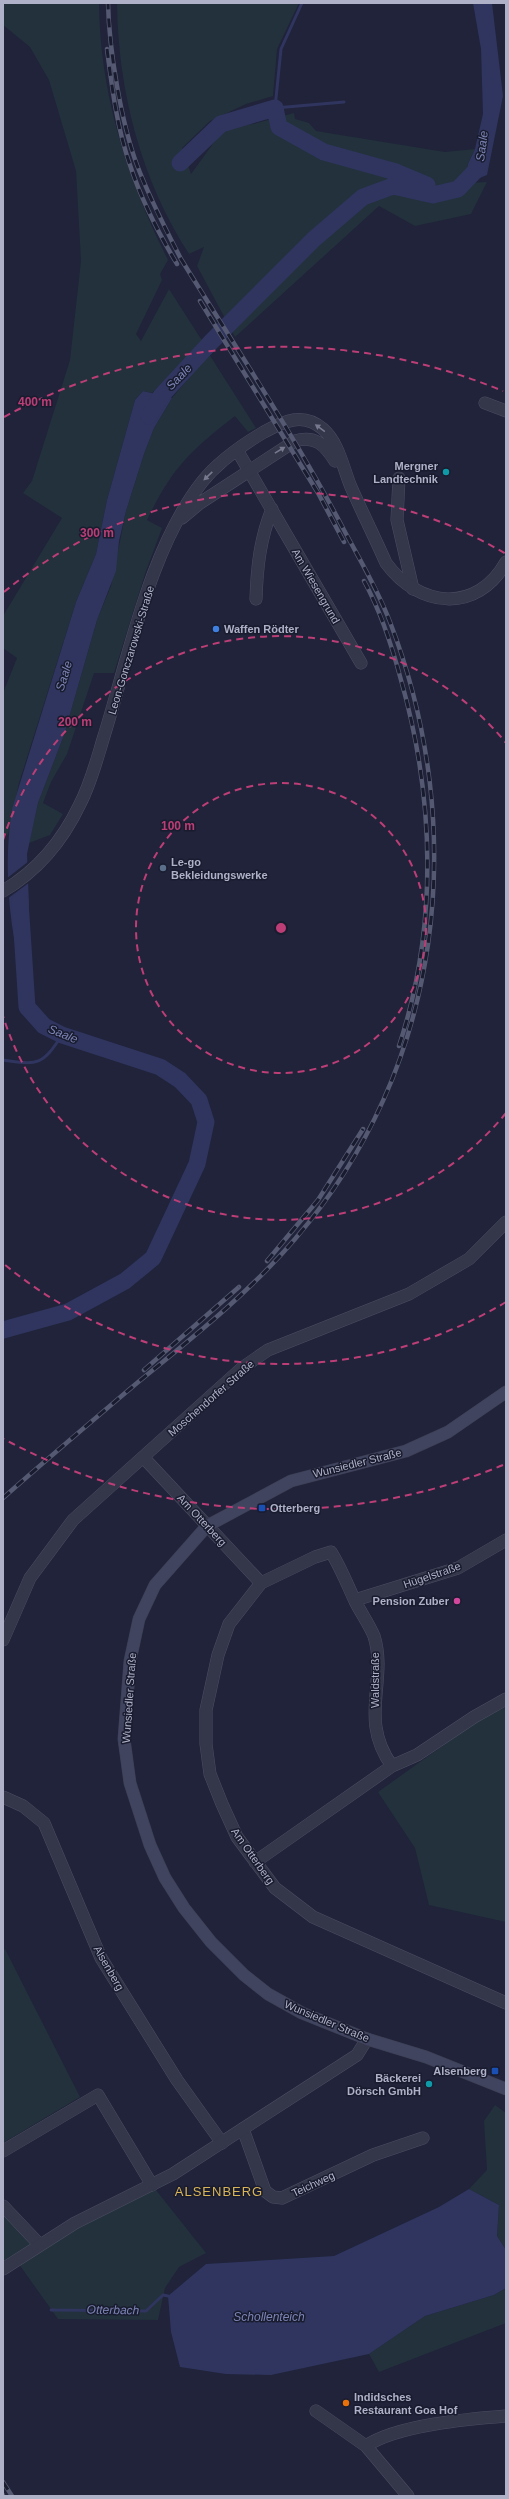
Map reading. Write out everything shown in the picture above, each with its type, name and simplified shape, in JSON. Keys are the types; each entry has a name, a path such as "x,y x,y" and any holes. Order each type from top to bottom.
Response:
{"main road":[{"name":"Wunsiedler Straße","path":"506,1392 448,1432 406,1451 291,1481 208,1526 155,1585 139,1619 130,1661 124,1740 130,1783 150,1844 165,1878 184,1908 211,1942 268,1994 302,2013 367,2040 426,2057 506,2089"}],"street":[{"path":"485,403 506,411"},
{"name":"Leon-Gonczarowski-Straße","path":"3,891 23,878 48,854 72,821 88,786 155,570 167,540 190,498 203,480 237,450 284,421 294,419 304,420 319,427 331,438 351,486"},
{"name":"Leon-Gonczarowski-Straße","path":"178,522 200,503 249,470 295,441 306,438 314,440 327,449 351,486"},
{"name":"Am Wiesengrund","path":"237,450 361,663"},
{"path":"399,478 397,520 412,589"},
{"path":"351,486 386,563 396,577 412,589 438,599 451,599 475,594 495,579 506,562"},
{"path":"256,599 257,560 262,533 272,509"},
{"name":"Moschendorfer Straße","path":"3,1640 30,1578 73,1520 242,1368 268,1350 409,1294 469,1259 506,1222"},
{"name":"Am Otterberg","path":"143,1457 262,1583"},
{"name":"Hügelstraße","path":"355,1600 458,1568 506,1540"},
{"name":"Am Otterberg","path":"331,1552 315,1557 262,1583 229,1624 218,1655 206,1710 206,1744 210,1774 237,1837 275,1888 313,1917 506,2003"},
{"name":"Waldstraße","path":"331,1552 342,1570 374,1637 377,1665 375,1721 377,1736 382,1753 392,1766"},
{"path":"255,1862 392,1766 417,1755 479,1714 506,1699"},
{"name":"Alsenberg","path":"3,1797 23,1806 44,1823 101,1958 177,2080 222,2143"},
{"path":"3,2269 39,2244 74,2223 152,2186 222,2143 357,2055 367,2040"},
{"path":"3,2151 98,2095 152,2186"},
{"name":"Teichweg","path":"243,2129 265,2191 273,2197 282,2198 374,2155 423,2138"},
{"path":"3,2206 39,2244"},
{"path":"316,2411 366,2446 408,2496"},
{"path":"366,2446 375,2439 404,2431 506,2416"}],"shaded area":[{"path":"3,3 99,3 104,70 118,135 140,198 168,260 160,274 162,280 136,334 141,341 169,289 203,342 152,393 143,391 135,400 107,500 96,554 76,602 19,783 8,835 3,833 3,693 17,658 3,648 3,616 62,518 23,493 32,481 70,360 81,261 76,171 49,80 30,47 3,25"},
{"path":"117,3 299,3 277,49 273,96 246,104 210,121 182,148 191,174 225,127 253,124 294,113 295,119 309,123 316,131 445,152 475,149 468,164 467,183 487,182 471,214 415,226 379,206 235,337 197,266 204,247 189,254 172,226 145,165 135,134 122,69 118,36"},
{"path":"209,354 256,428 248,432 235,416 194,451 174,473 156,502 147,520 162,528 145,574 114,673 94,673 67,754 51,782 43,803 63,814 50,835 29,843 38,803 64,735 97,620 111,586 126,511 144,454 154,428 172,398"},
{"path":"506,1707 506,1922 429,1905 415,1848 378,1792 483,1717"},
{"path":"5,1949 80,2097 3,2143 3,1950"},
{"path":"495,2105 506,2113 506,2250 497,2236 499,2205 469,2189 487,2170 484,2121"},
{"path":"152,2185 206,2253 179,2267 165,2288 158,2320 58,2319 16,2260 3,2269 3,2206 39,2244"},
{"path":"506,2288 506,2323 379,2372 369,2354 425,2316 494,2295"}],"water":[{"path":"473,3 492,3 503,96 487,175 467,183 468,164 475,149 483,114 481,49"},
{"path":"143,391 172,398 154,428 144,454 126,511 119,541 116,571 97,620 64,735 38,803 27,854 29,905 15,944 10,910 8,876 8,843 12,809 76,602 96,554 107,500 135,400"},
{"path":"68,1312 3,1339 3,1323"},
{"name":"Schollenteich","path":"469,2189 499,2205 497,2236 506,2250 506,2288 494,2295 425,2316 369,2354 271,2375 226,2374 180,2367 171,2332 168,2296 206,2264 334,2256 439,2207"}],"pier":[{"path":"29,861 30,882 7,899 6,879"}],"waterway":[{"path":"302,3 281,49 275,108 344,102"},
{"path":"180,163 221,124 275,108 279,127 324,152 396,172 427,185"},
{"name":"Saale","path":"149,416 161,396 211,342 314,239 363,197 393,186 433,195 458,189 479,167 480,162"},
{"name":"Saale","path":"3,1330 68,1312 125,1281 153,1258 197,1164 206,1122 199,1100 180,1080 160,1067 62,1035 44,1026 27,1007 20,901"},
{"path":"3,1060 24,1063 38,1061 49,1053 62,1035"},
{"name":"Otterbach","path":"51,2310 146,2311 163,2295 168,2296"}],"railway":[{"path":"3,1498 53,1454 199,1332 259,1278 295,1239 345,1172 384,1100 411,1023 428,944 434,864 430,782 415,701 390,622 374,587 306,461 181,259 152,201 131,148 121,107 113,63 108,3"},
{"path":"107,49 118,122 125,151 139,191 177,264"},
{"path":"200,301 318,493 344,542"},
{"path":"364,581 386,629 401,680 421,771 426,817 426,910 421,955 412,1001 399,1046"},
{"path":"267,1261 318,1200 363,1129"},
{"path":"144,1370 239,1287"},
{"path":"3,2482 12,2496"}],"place":[{"name":"Mergner Landtechnik","path":"446,472"},
{"name":"Waffen Rödter","path":"216,629"},
{"name":"Le-go Bekleidungswerke","path":"163,868"},
{"name":"Otterberg","path":"262,1508"},
{"name":"Pension Zuber","path":"457,1601"},
{"name":"Alsenberg","path":"495,2071"},
{"name":"Bäckerei Dörsch GmbH","path":"429,2084"},
{"name":"Indidsches Restaurant Goa Hof","path":"346,2403"}],"district":[{"name":"ALSENBERG","path":"219,2191"}]}
